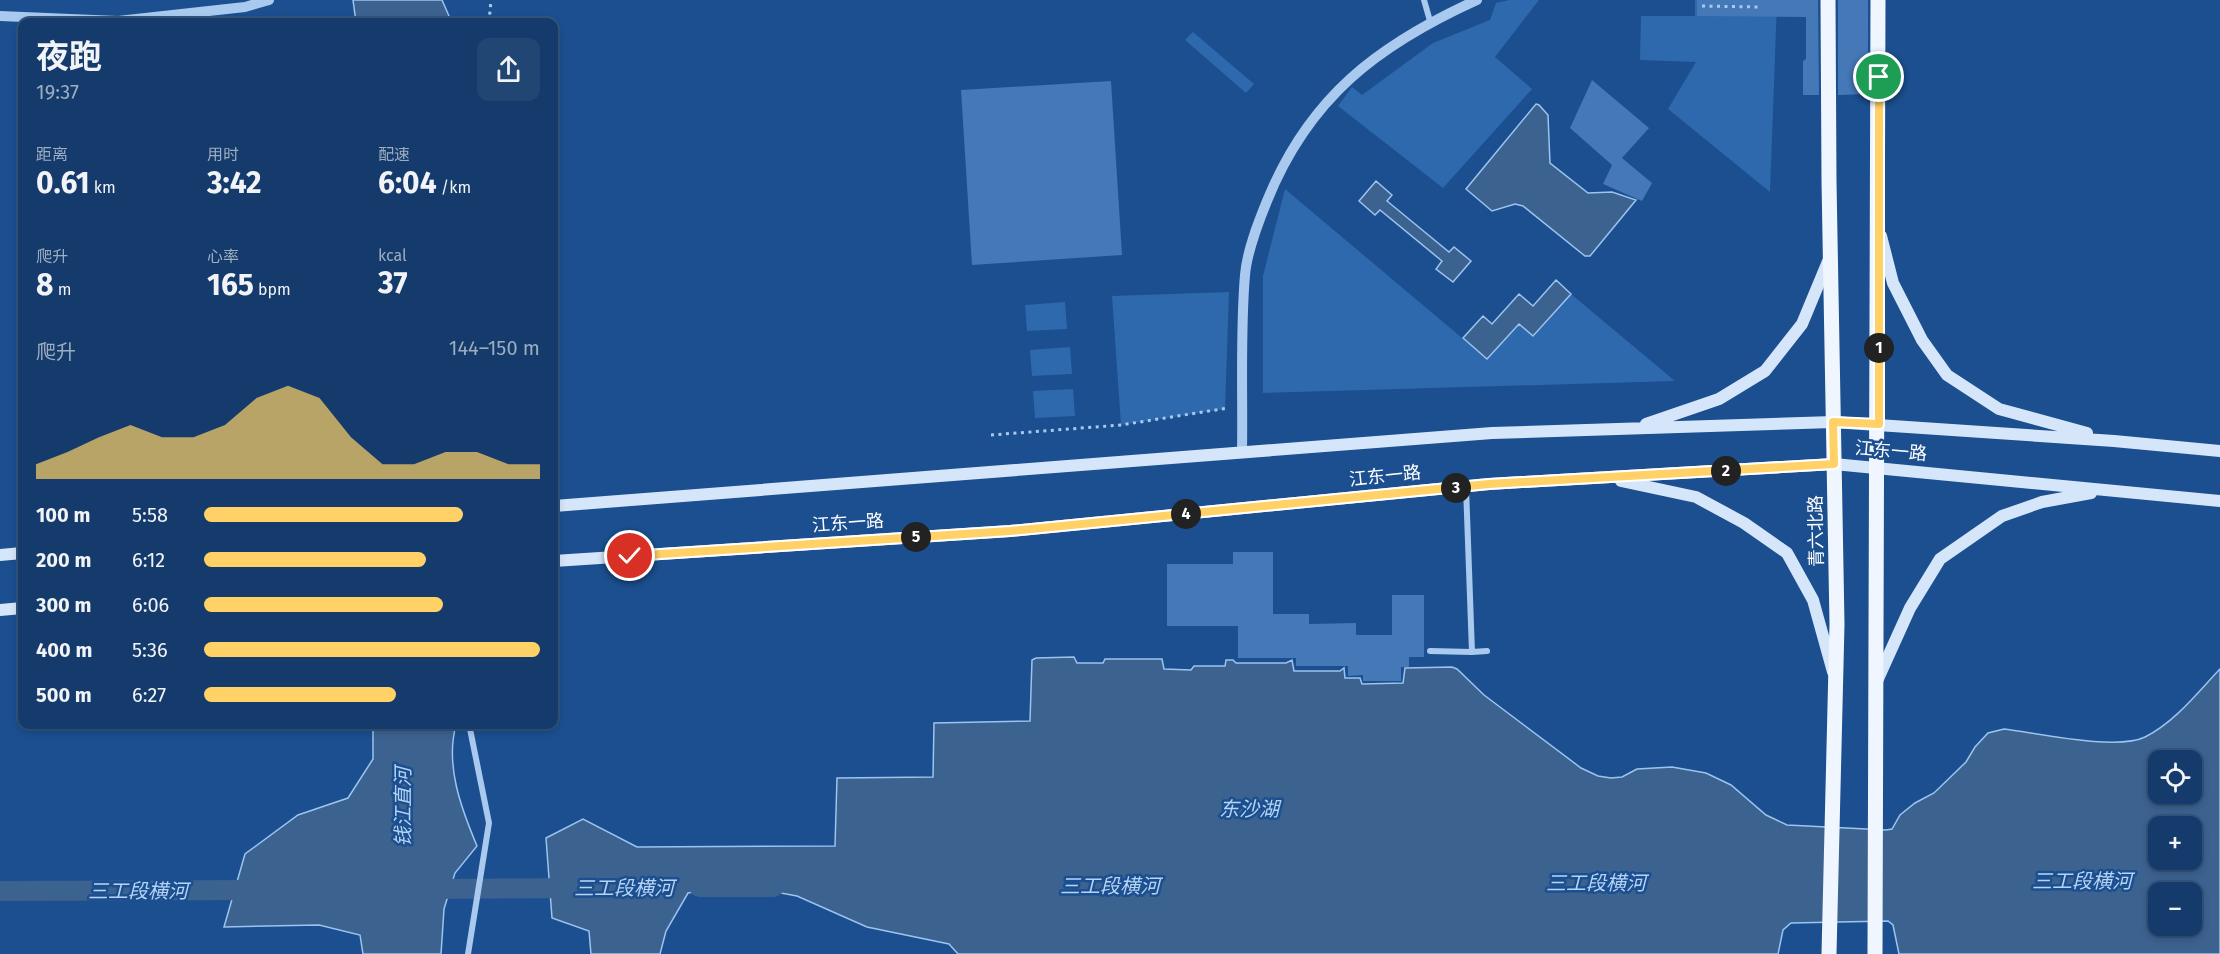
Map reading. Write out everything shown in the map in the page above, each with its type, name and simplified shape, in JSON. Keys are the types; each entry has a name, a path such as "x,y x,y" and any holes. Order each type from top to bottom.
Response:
{"main road":[{"name":"青六北路","path":"1828,0 1837,624 1829,954"},
{"path":"1875,954 1879,424 1878,0"},
{"path":"1879,231 1893,283 1922,340 1947,375 1999,409 2114,441"},
{"path":"1631,428 1719,399 1766,371 1802,324 1830,258"},
{"name":"江东一路","path":"558,506 1492,433 1631,428 1833,422 2114,441 2220,451"},
{"name":"江东一路","path":"558,561 1010,531 1466,487 1834,464 2220,501"},
{"path":"1605,478 1696,497 1744,523 1786,553 1813,600 1836,682"},
{"path":"1877,681 1910,608 1940,559 2002,516 2042,502 2107,490"},
{"path":"0,555 18,553"},
{"path":"0,610 18,608"}],"street":[{"path":"145,18 245,7 269,0"},
{"path":"1424,0 1430,21"},
{"path":"1242,452 1245,273 1260,217 1275,181 1301,133 1328,99 1375,56 1430,21 1477,0"},
{"path":"0,16 47,18"},
{"path":"1466,487 1472,652"},
{"path":"1430,651 1487,651"},
{"path":"468,954 489,823 470,729"}],"path":[{"path":"489,18 491,0"},
{"path":"1702,6 1759,7"},
{"path":"991,435 1121,425 1243,405"}],"shaded area":[{"path":"1509,0 1539,0 1495,57 1532,89 1443,188 1338,106 1352,87 1362,95 1433,43 1490,20 1496,3"},
{"path":"1695,0 1775,0 1777,2 1770,192 1668,109 1696,62 1640,60 1641,16 1695,16"},
{"path":"1193,32 1254,84 1246,93 1185,40"},
{"path":"1285,189 1487,359 1519,323 1534,336 1571,294 1675,381 1263,393 1263,276"},
{"path":"1229,292 1225,409 1121,425 1112,296"},
{"path":"1065,302 1067,329 1027,331 1025,305"},
{"path":"1070,347 1072,374 1032,376 1030,350"},
{"path":"1073,389 1075,416 1035,418 1033,391"}],"water":[{"path":"353,0 442,0 449,16 449,18 355,18"},
{"path":"1536,104 1548,115 1550,163 1588,193 1612,192 1636,200 1590,256 1585,256 1523,206 1515,204 1492,211 1466,189"},
{"path":"1376,181 1392,195 1387,201 1449,252 1454,247 1471,261 1453,282 1436,269 1442,261 1380,210 1375,215 1359,201"},
{"path":"1556,280 1571,294 1533,336 1519,324 1487,359 1463,338 1483,316 1492,324 1519,294 1533,306"},
{"name":"东沙湖","path":"1074,657 1077,663 1103,663 1105,659 1162,659 1164,669 1191,670 1194,666 1225,666 1226,660 1233,660 1236,663 1286,663 1292,660 1294,671 1340,671 1344,668 1345,678 1360,678 1362,684 1403,683 1405,668 1452,667 1484,695 1581,768 1598,776 1622,777 1637,769 1672,767 1706,773 1731,785 1766,815 1787,825 1886,830 1892,829 1900,815 1915,803 1934,793 1966,762 1975,747 1988,733 2004,729 2097,742 2132,741 2145,737 2166,723 2220,669 2220,954 1899,954 1893,925 1888,921 1791,923 1783,930 1778,954 958,954 949,944 867,927 797,896 738,885 688,893 666,931 660,954 591,954 589,931 552,918 546,838 583,819 637,847 835,846 837,778 933,777 934,723 1030,721 1032,660"},
{"name":"钱江直河","path":"373,729 455,729 452,755 456,786 477,846 455,873 444,909 441,954 363,954 360,935 319,925 224,927 245,854 298,815 348,798 373,759"}],"building":[{"path":"1697,0 1818,0 1819,95 1803,95 1806,17 1697,16"},
{"path":"1838,0 1868,0 1868,94 1838,95"},
{"path":"1592,80 1649,128 1622,158 1652,183 1642,201 1603,184 1612,165 1570,128"},
{"path":"1111,81 1122,255 972,265 961,90"},
{"path":"1233,552 1273,552 1273,614 1309,614 1309,624 1356,623 1356,635 1392,635 1392,595 1424,595 1424,657 1409,657 1409,667 1401,667 1401,681 1363,681 1363,675 1348,676 1348,666 1296,666 1296,658 1238,658 1238,626 1167,626 1167,564 1233,564"}],"waterway":[{"name":"三工段横河","path":"699,887 774,887"},
{"name":"三工段横河","path":"423,889 576,888"},
{"name":"三工段横河","path":"0,891 261,890"}],"route":[{"path":"630,556 1010,531 1489,484 1834,464 1833,422 1879,424 1879,77"}]}
